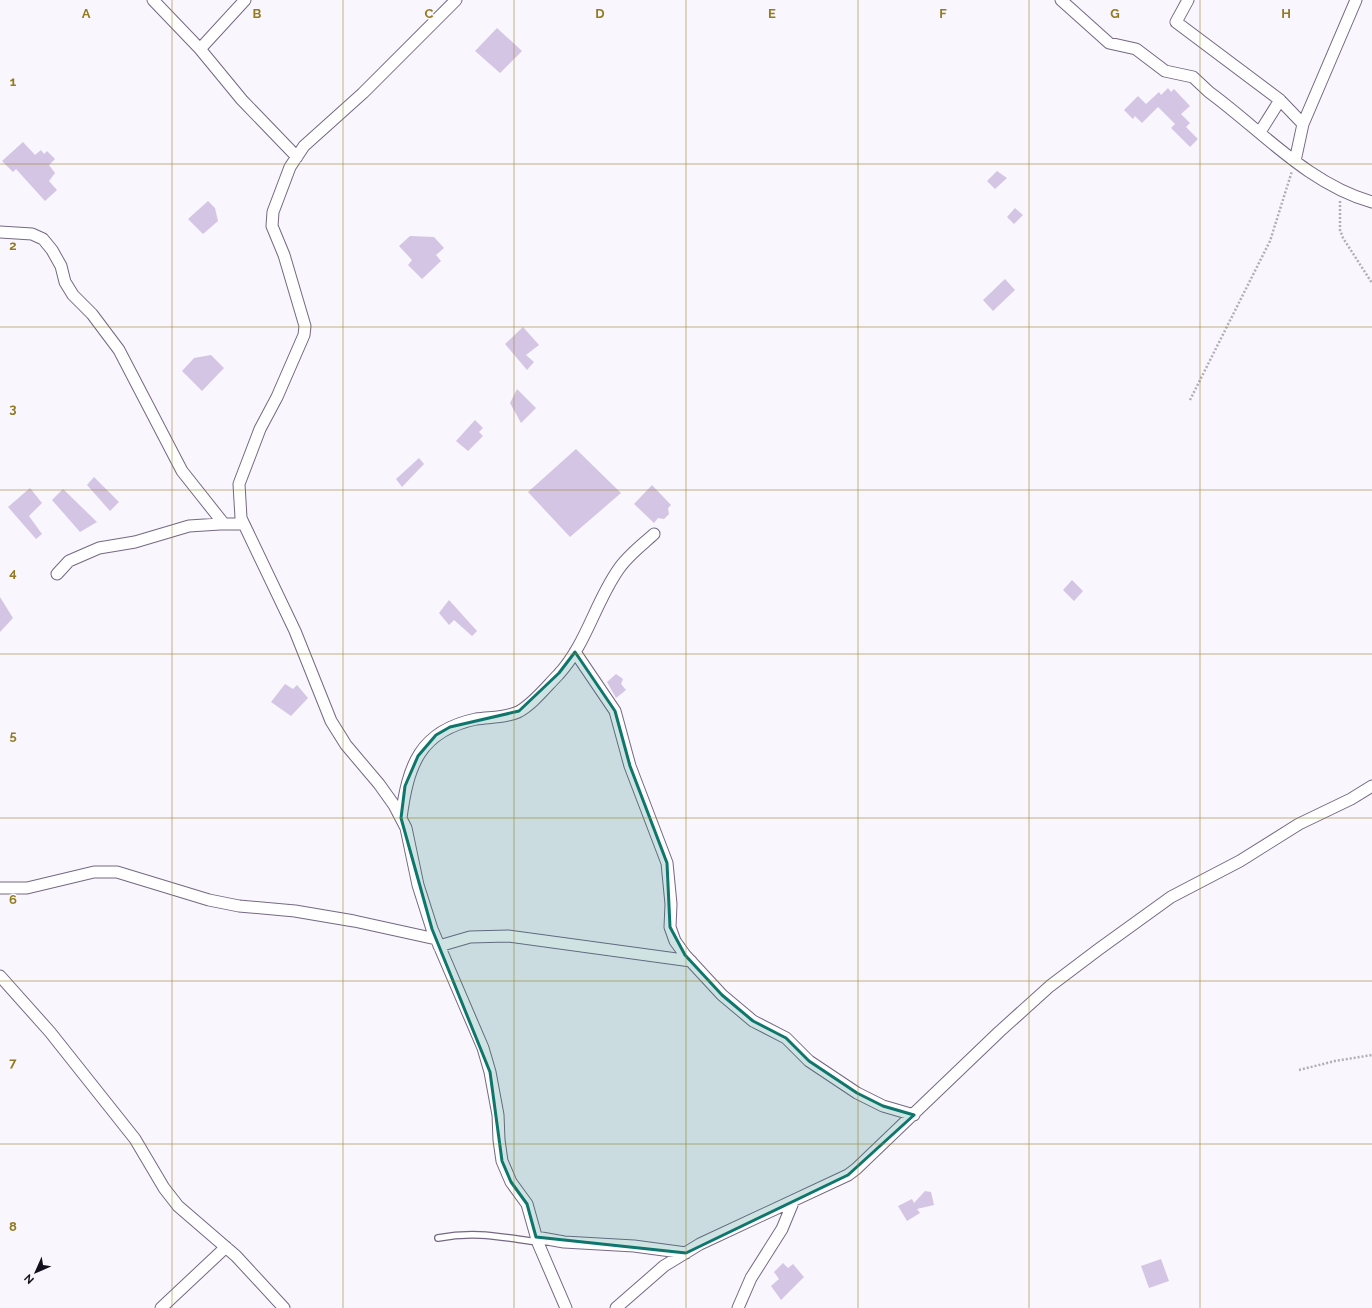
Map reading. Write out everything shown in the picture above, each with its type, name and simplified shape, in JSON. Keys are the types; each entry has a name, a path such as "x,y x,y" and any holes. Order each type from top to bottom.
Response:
{"street":[{"path":"153,0 200,49 242,100 297,157"},
{"path":"200,49 245,0"},
{"path":"456,0 363,93 304,146 290,167 278,195 273,212 272,226 289,270 305,326 304,335 278,397 260,429 239,484 239,506 244,524 294,631 331,721 346,745 379,784 406,828 418,885 438,942 483,1048 490,1072 498,1116 502,1161 511,1182 527,1204 537,1240 566,1308"},
{"path":"1061,0 1109,44 1136,49 1165,71 1177,75 1193,77 1295,161 1332,185 1356,197 1372,202"},
{"path":"1188,0 1176,22 1280,100 1303,124"},
{"path":"1295,161 1303,124 1356,0"},
{"path":"1260,132 1280,100"},
{"path":"0,232 32,234 43,239 52,250 61,266 65,282 73,295 92,314 119,350 182,471 224,524"},
{"path":"57,574 69,561 99,548 128,544 189,526 244,524"},
{"path":"401,818 405,786 409,772 418,756 436,735 450,727 476,719 511,715 519,711 559,673 574,652 618,570 630,555 654,534"},
{"path":"574,652 615,710 630,766 667,862 671,904 670,927 675,941 691,961 731,1003 753,1021 786,1038 809,1061 857,1093 883,1106 914,1116"},
{"path":"616,1308 664,1266 686,1253 731,1228 848,1175 914,1116 999,1032 1050,986 1155,908 1240,861 1299,824 1351,799 1372,786"},
{"path":"0,888 27,888 94,872 117,872 209,900 239,906 295,911 354,921 438,942 470,937 508,936 691,961"},
{"path":"0,976 50,1032 135,1139 164,1188 178,1206 226,1247 284,1308"},
{"path":"738,1308 751,1278 782,1229 794,1200"},
{"path":"537,1240 634,1246 686,1253"},
{"path":"161,1308 226,1247"}],"lane":[{"path":"438,1238 453,1235 492,1234 537,1240"}],"path":[{"path":"1190,400 1270,241 1295,161"},
{"path":"1332,185 1341,207 1340,230 1343,238 1372,283"},
{"path":"1299,1070 1335,1061 1372,1055"}],"highlighted area":[{"path":"575,652 615,711 630,766 667,863 670,927 685,955 722,995 753,1021 786,1038 809,1061 857,1093 883,1106 914,1115 848,1175 686,1253 536,1237 527,1204 511,1182 502,1161 490,1072 432,929 401,818 405,786 418,756 436,735 450,727 519,711 559,673"}],"building":[{"path":"497,28 522,51 500,73 475,51"},
{"path":"1168,88 1171,92 1174,89 1190,106 1181,114 1190,123 1186,127 1198,139 1190,147 1171,128 1175,124 1158,107 1142,123 1135,116 1133,119 1124,110 1138,96 1146,104 1159,92 1161,95"},
{"path":"23,142 35,155 41,150 44,154 47,151 55,159 49,165 55,173 49,181 57,190 45,201 16,169 13,172 2,161"},
{"path":"997,171 1007,178 995,189 987,181"},
{"path":"208,201 215,208 218,221 203,234 188,219"},
{"path":"1015,208 1023,215 1014,224 1007,217"},
{"path":"410,236 434,237 444,248 436,255 441,261 422,279 408,265 412,260 399,246"},
{"path":"1005,279 1015,290 993,311 983,300"},
{"path":"523,327 539,345 526,355 534,362 527,370 505,344"},
{"path":"211,355 224,368 202,391 182,371 194,358"},
{"path":"517,389 536,408 521,423 510,403"},
{"path":"475,420 483,428 479,432 483,436 468,451 456,441"},
{"path":"576,449 621,493 570,537 528,492"},
{"path":"419,458 424,464 402,487 396,479"},
{"path":"94,477 119,502 110,511 87,485"},
{"path":"652,485 671,505 668,508 669,514 664,519 658,518 654,523 634,504"},
{"path":"30,488 42,503 29,516 42,534 36,539 8,507"},
{"path":"63,489 97,522 80,532 52,500"},
{"path":"1072,580 1083,591 1074,601 1063,590"},
{"path":"0,597 13,618 0,632"},
{"path":"449,600 477,631 472,636 454,620 449,625 439,613"},
{"path":"616,674 623,679 621,684 626,690 616,698 607,682"},
{"path":"285,684 293,689 297,685 308,698 291,716 271,702"},
{"path":"925,1191 931,1192 934,1205 917,1209 920,1213 907,1221 898,1206 912,1199 914,1203"},
{"path":"1161,1259 1169,1281 1149,1288 1141,1266"},
{"path":"783,1263 788,1268 793,1264 804,1277 781,1300 771,1286 779,1279 774,1272"}]}
